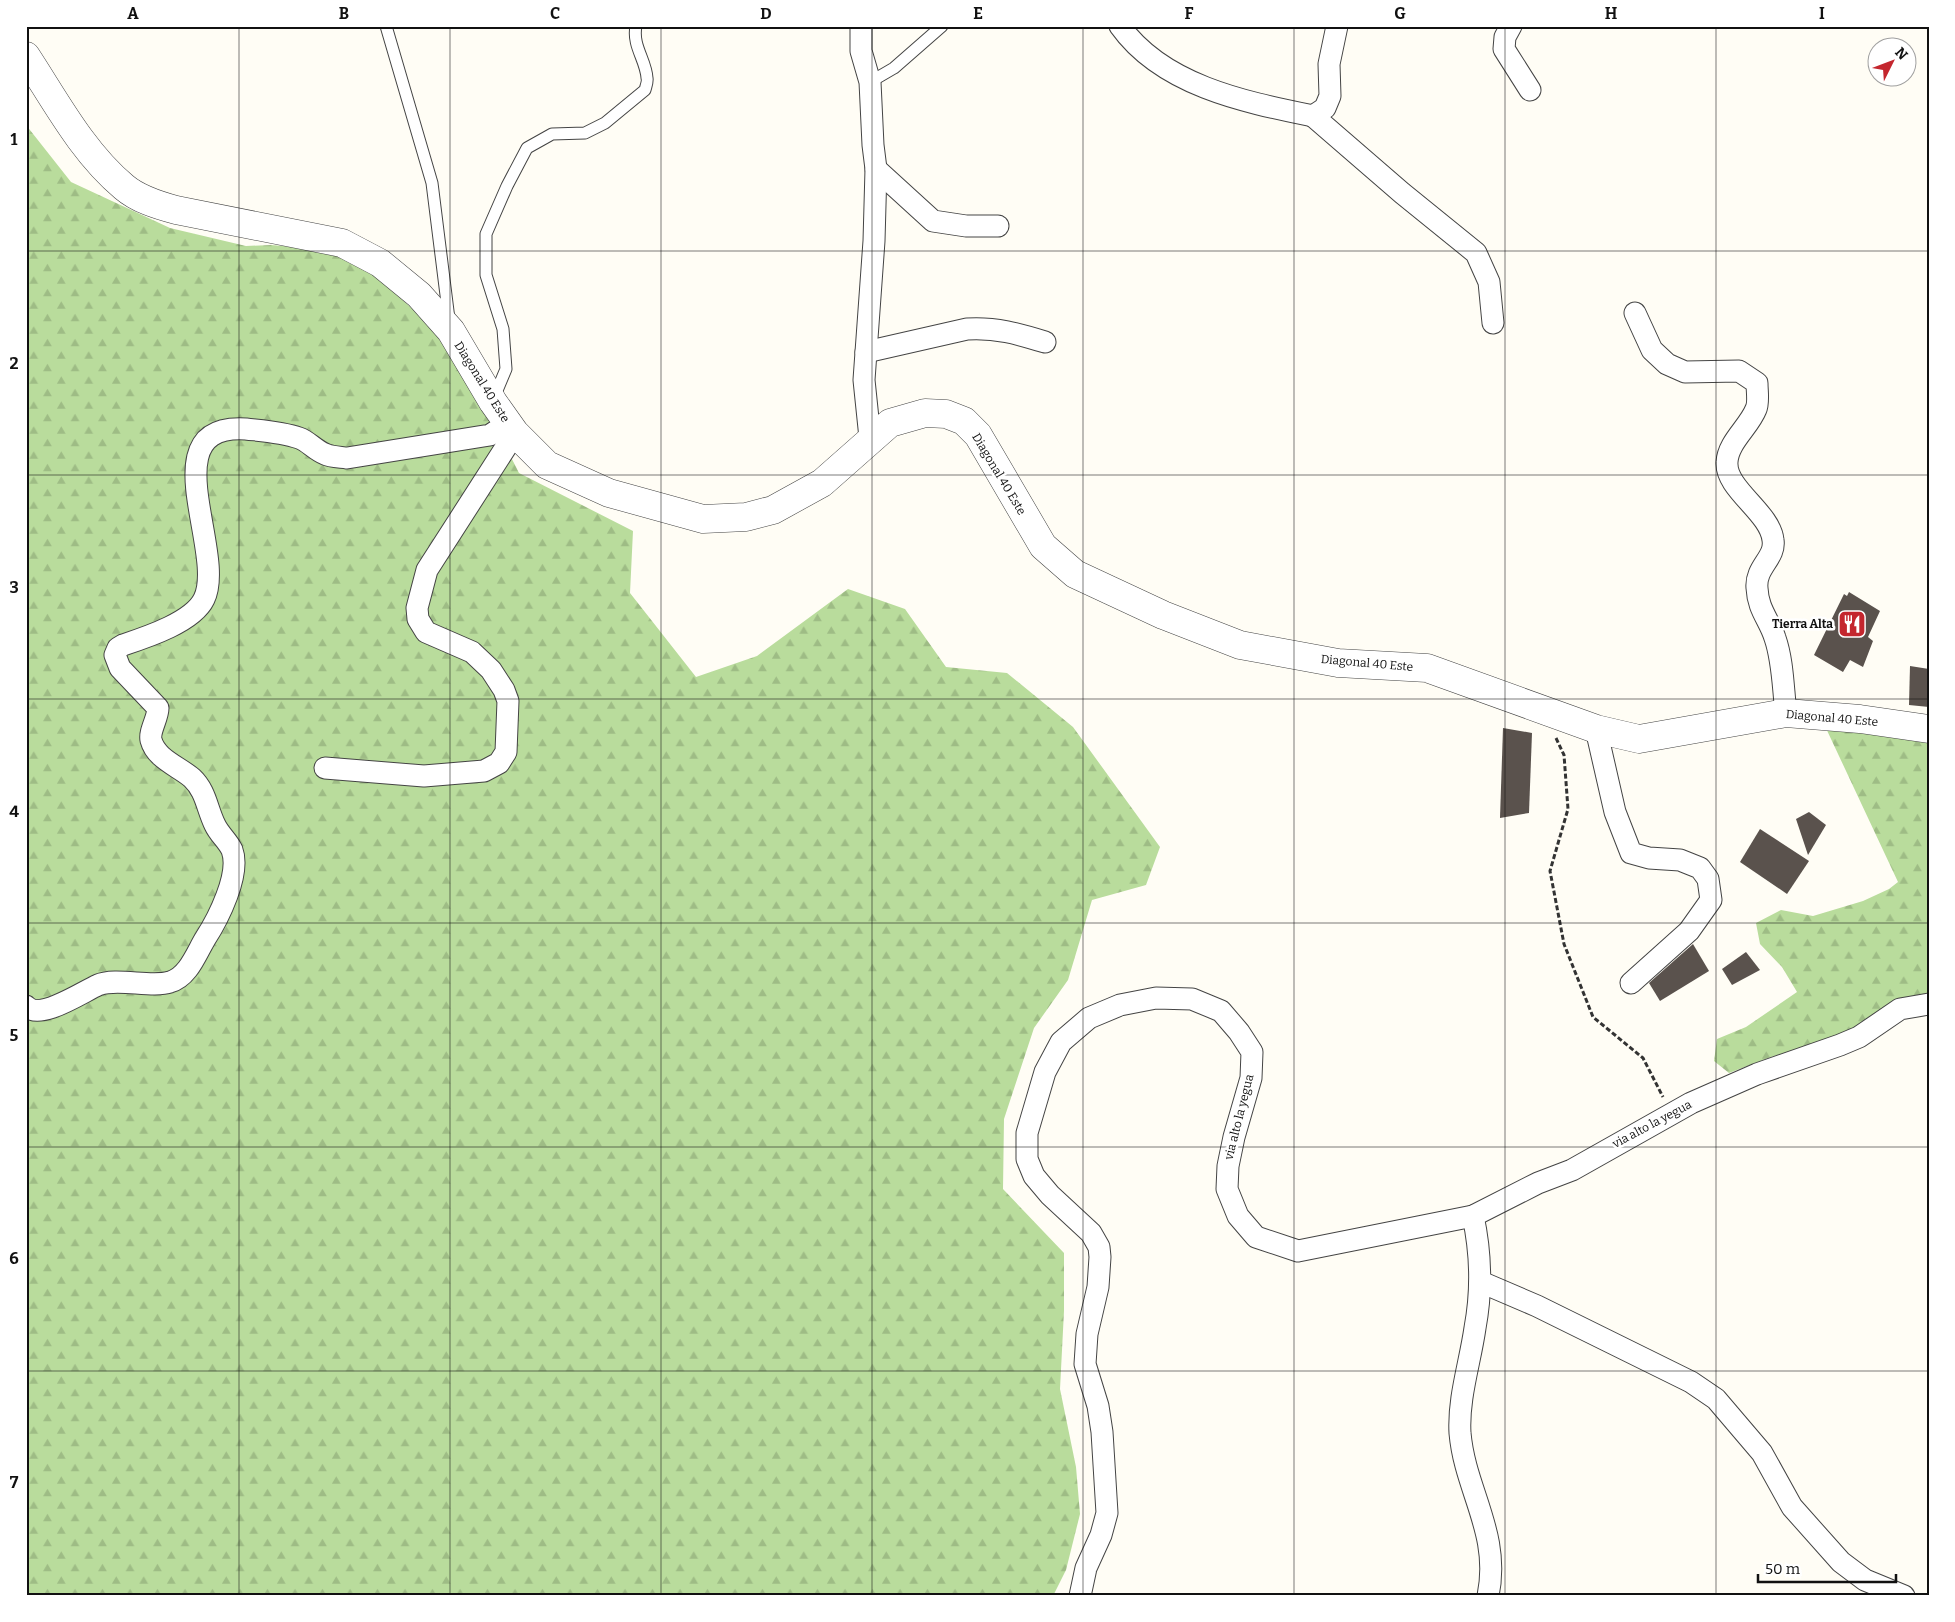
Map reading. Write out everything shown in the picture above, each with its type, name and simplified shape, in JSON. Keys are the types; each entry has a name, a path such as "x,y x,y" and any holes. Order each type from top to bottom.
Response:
{"street":[{"path":"861,26 861,51 870,82 876,169 874,240 864,380 870,438"},
{"path":"861,51 869,26"},
{"path":"1120,26 1129,39 1172,73 1250,103 1313,116 1402,193 1476,253 1489,282 1493,323"},
{"path":"1313,116 1325,108 1330,96 1329,64 1337,26"},
{"path":"1511,26 1505,36 1504,49 1530,90"},
{"name":"Diagonal 40 Este","path":"26,56 85,146 124,187 151,203 176,210 342,243 380,263 419,295 451,331 505,420 547,465 609,494 703,520 746,517 773,510 822,482 870,438 890,423 925,413 946,414 964,421 978,436 1042,546 1075,574 1163,615 1240,645 1338,663 1427,668 1596,728 1639,739 1786,713 1860,719 1929,729"},
{"path":"876,169 933,221 966,226 998,226"},
{"path":"1635,313 1652,350 1667,364 1685,372 1739,371 1756,383 1757,408 1730,452 1727,463 1730,476 1764,520 1773,540 1770,558 1759,570 1756,587 1760,610 1775,636 1780,656 1786,713"},
{"path":"866,352 967,329 983,328 1004,330 1045,342"},
{"path":"325,768 424,776 484,771 492,768 503,758 507,746 508,701 498,680 482,660 472,652 426,632 418,620 417,608 427,570 505,420"},
{"path":"26,1006 30,1010 39,1012 49,1009 102,983 170,982 190,966 213,926 230,887 234,863 232,852 215,825 201,788 192,778 156,752 150,738 158,708 120,668 115,655 118,648 123,645 182,619 194,611 204,598 209,568 208,551 199,514 196,466 202,446 207,439 212,434 245,429 273,432 301,439 325,454 347,458 490,435 505,420"},
{"path":"1596,728 1615,812 1631,853 1649,858 1680,860 1700,868 1708,880 1711,900 1689,931 1631,983"},
{"name":"via alto la yegua","path":"1080,1596 1086,1568 1101,1535 1107,1513 1102,1432 1098,1406 1085,1364 1086,1334 1098,1287 1099,1247 1091,1233 1050,1195 1034,1176 1027,1159 1028,1133 1045,1072 1061,1042 1089,1018 1120,1005 1156,998 1192,999 1221,1011 1239,1032 1252,1052 1251,1078 1228,1166 1227,1189 1238,1216 1256,1237 1298,1251 1473,1216 1538,1183 1572,1170 1671,1114 1757,1074 1815,1055 1859,1037 1900,1008 1929,1004"},
{"path":"1473,1216 1481,1282 1464,1390 1460,1432 1464,1455 1486,1526 1492,1578 1488,1596"},
{"path":"1481,1282 1537,1306 1690,1382 1716,1399 1762,1453 1792,1507 1841,1562 1865,1580 1904,1596"}],"lane":[{"path":"386,26 432,183 451,331"},
{"path":"505,420 506,370 503,329 486,275 486,234 507,186 527,148 552,134 585,133 605,123 645,90 647,78 638,52 634,33 636,26"},
{"path":"870,82 894,68 942,26"}],"path":[{"path":"1543,708 1564,756 1568,809 1550,871 1564,944 1593,1017 1643,1058 1671,1114"}],"green space":[{"path":"26,125 71,182 170,228 246,246 271,245 330,250 379,278 444,338 474,384 519,473 633,531 630,593 696,677 757,656 848,589 905,609 946,667 1007,673 1073,727 1160,847 1146,885 1092,900 1068,980 1034,1028 1004,1119 1003,1189 1064,1253 1064,1311 1060,1389 1076,1467 1080,1514 1066,1570 1053,1596 26,1596"},
{"path":"1824,724 1929,739 1929,995 1917,995 1875,1016 1858,1031 1771,1057 1729,1073 1714,1061 1717,1039 1746,1027 1797,992 1782,967 1760,944 1756,923 1781,910 1813,916 1863,901 1889,889 1898,882"}],"building":[{"name":"Tierra Alta","path":"1849,592 1880,611 1868,637 1873,641 1863,667 1850,660 1843,672 1814,655 1844,594 1847,596"},
{"path":"1910,666 1929,669 1929,707 1909,705"},
{"path":"1503,728 1532,733 1529,813 1500,818"},
{"path":"1809,812 1826,825 1808,855 1796,819"},
{"path":"1760,829 1809,861 1787,894 1740,862"},
{"path":"1693,944 1709,971 1660,1001 1649,983"},
{"path":"1746,952 1760,970 1732,985 1722,969"}],"place":[{"name":"Tierra Alta","path":"1852,624"}]}
